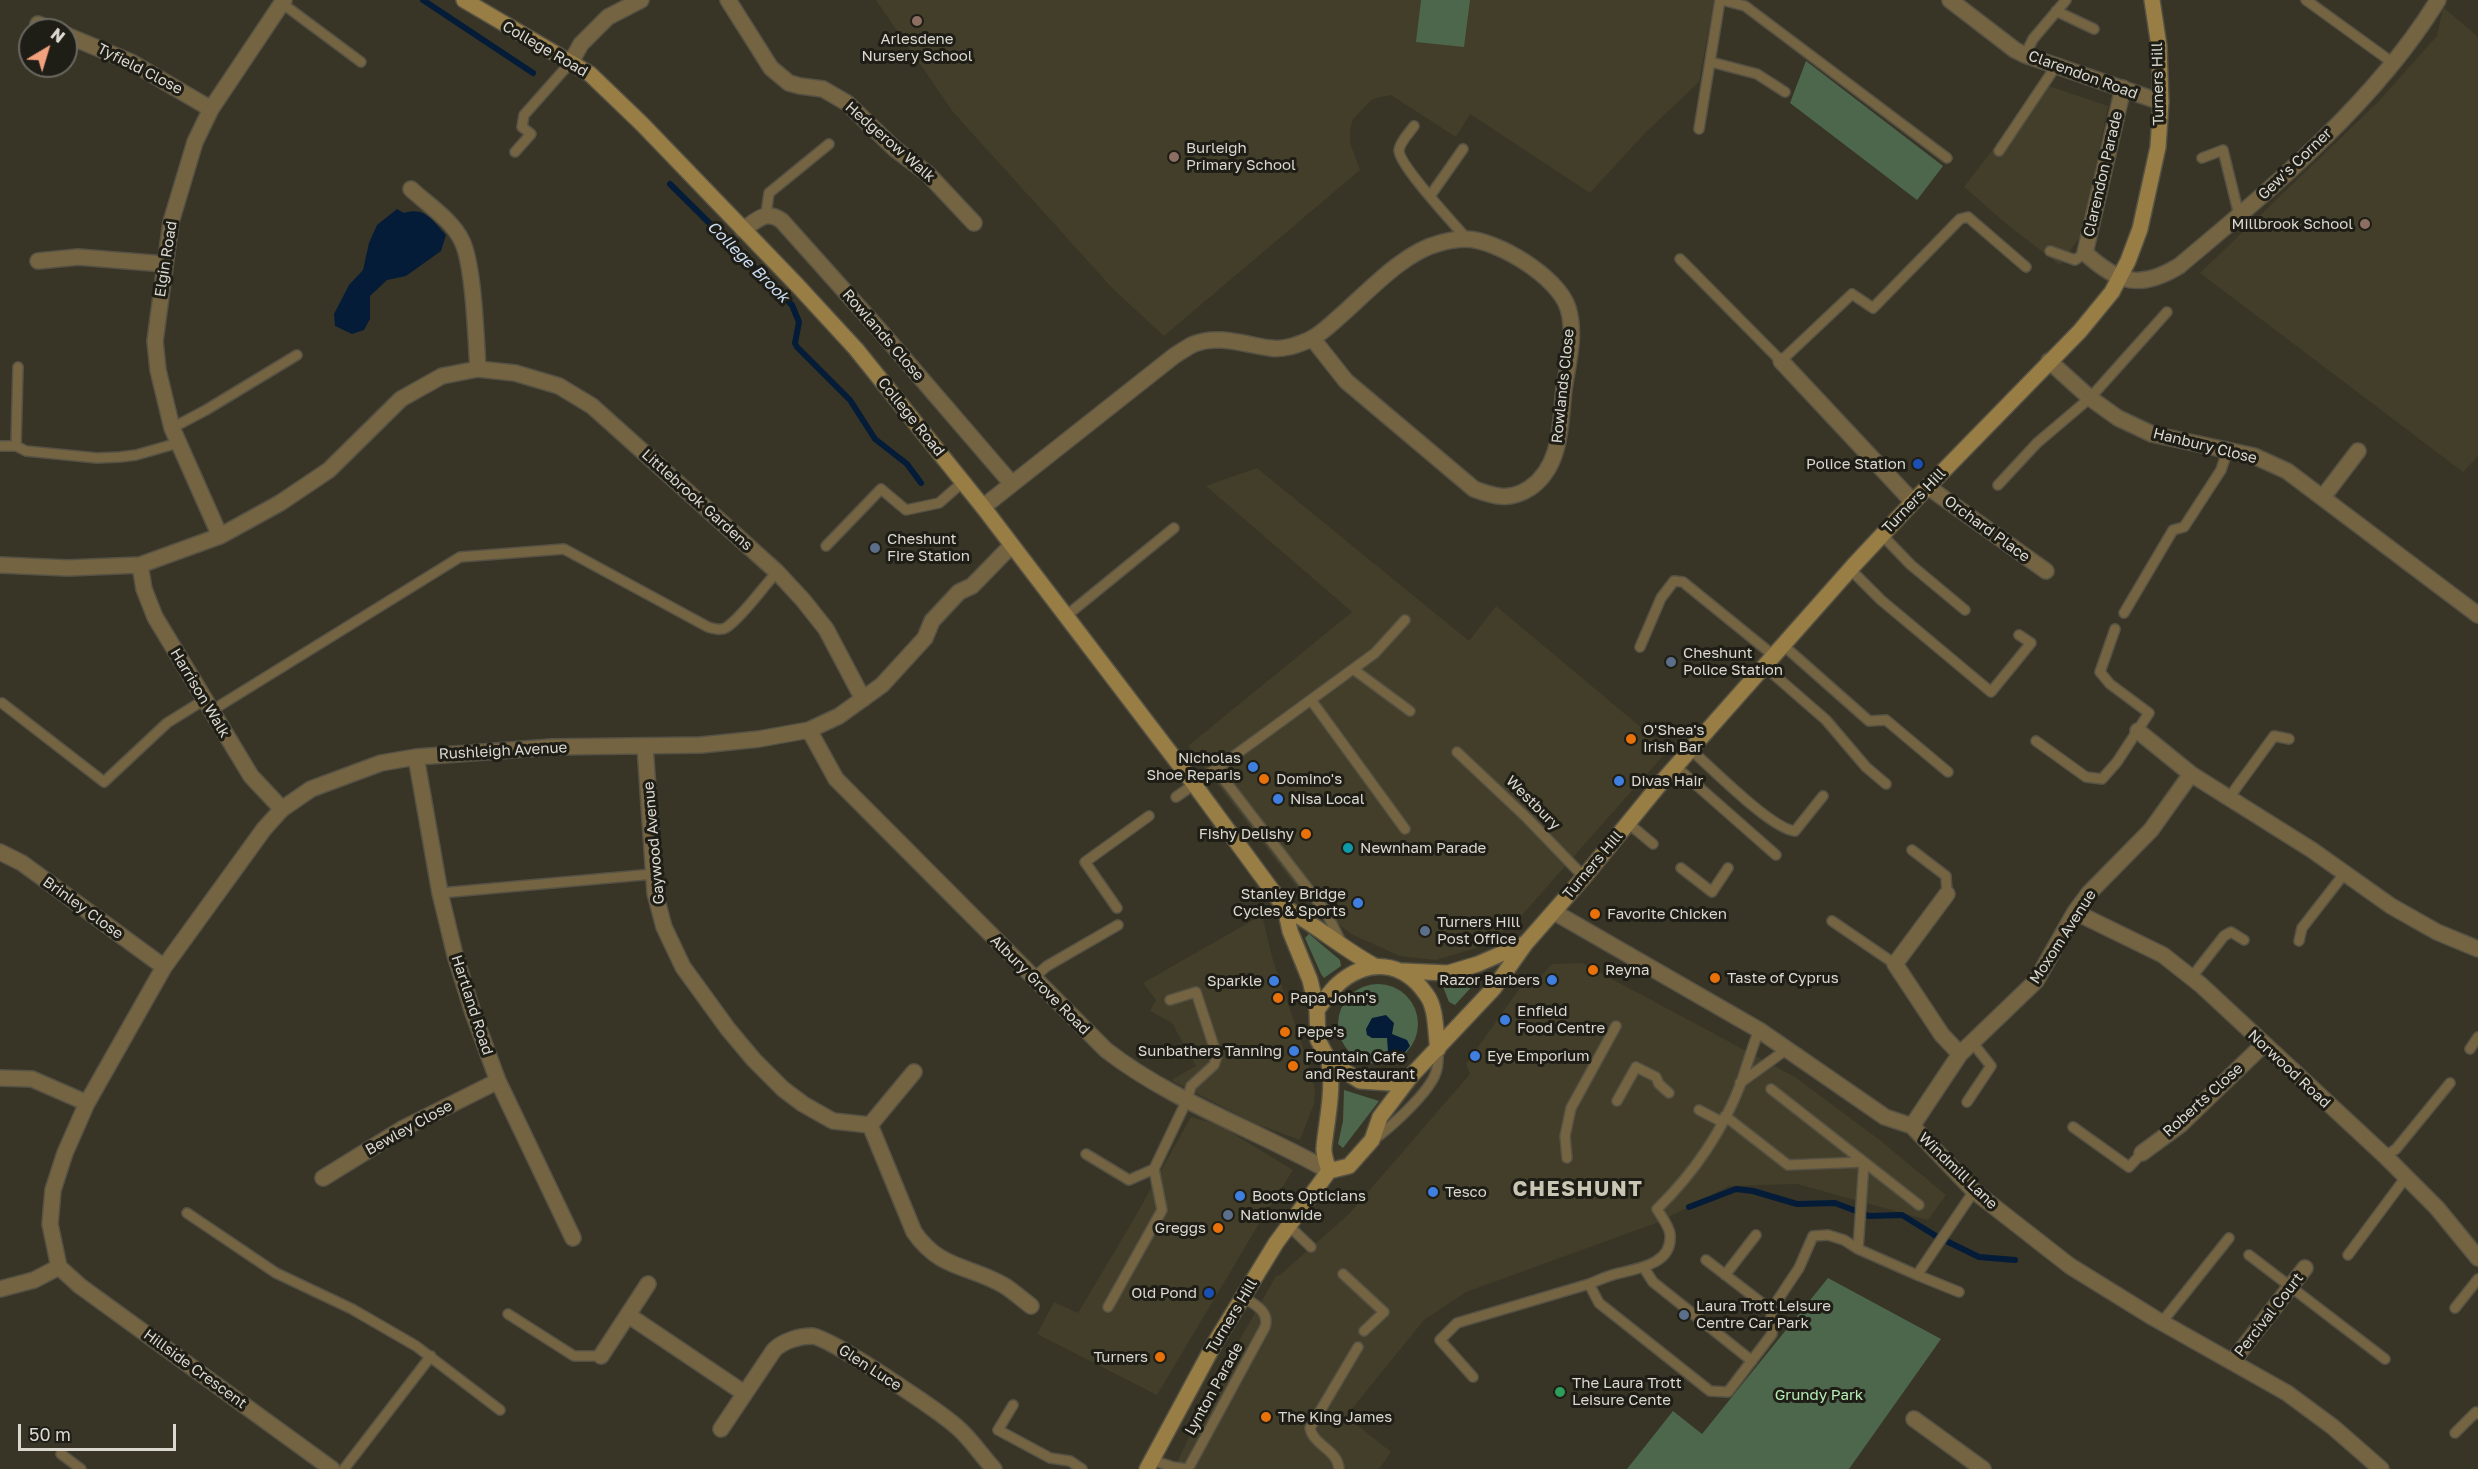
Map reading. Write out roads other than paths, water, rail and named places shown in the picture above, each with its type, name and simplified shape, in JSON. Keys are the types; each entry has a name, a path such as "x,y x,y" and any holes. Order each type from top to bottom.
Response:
{"main road":[{"name":"College Road","path":"464,0 590,75 798,286 856,349 983,507 1194,783 1285,908 1290,931 1310,980 1317,1010"},
{"name":"Turners Hill","path":"1438,1048 1494,988 1526,943 1773,655 1912,502 2100,307 2121,277 2140,229 2158,147 2161,102 2159,46 2152,0"},
{"name":"College Road","path":"1285,908 1307,920 1345,949 1373,965"},
{"name":"Turners Hill","path":"1403,971 1448,973 1478,964 1526,943"},
{"path":"1329,1061 1360,1081 1391,1083 1411,1076 1438,1048 1435,1020 1427,995 1403,971 1373,965 1353,972 1336,985 1317,1010 1318,1040 1329,1061 1332,1077 1330,1114 1323,1149 1329,1171"},
{"name":"Turners Hill","path":"1149,1464 1216,1341 1288,1226 1329,1171 1349,1166 1372,1140 1380,1117 1411,1076"}],"street":[{"path":"571,62 581,44 608,17 641,0"},
{"name":"Hedgerow Walk","path":"728,0 771,68 779,76 800,87 823,89 847,103 895,149 928,174 974,223"},
{"name":"Clarendon Road","path":"1950,0 2015,50 2025,55 2161,102"},
{"name":"Gew's Corner","path":"2121,277 2143,282 2164,275 2179,266 2276,184 2334,127 2393,63 2419,30 2438,0"},
{"name":"Elgin Road","path":"220,536 172,428 158,370 155,341 171,222 186,170 211,109 283,2"},
{"name":"Tyfield Close","path":"78,40 131,62 211,109"},
{"name":"Clarendon Parade","path":"2121,277 2102,269 2085,253 2123,88"},
{"path":"411,189 448,223 463,242 468,266 478,369"},
{"path":"743,230 766,214"},
{"name":"Rowlands Close","path":"766,214 776,216 782,221 884,334 1012,484"},
{"name":"Rowlands Close","path":"983,507 1174,356 1195,344 1217,340 1279,348 1292,347 1312,338 1410,255 1439,243 1467,239 1493,245 1532,266 1553,286 1568,306 1572,332 1556,448 1551,467 1537,483 1518,495 1494,496 1474,489 1346,381 1312,338"},
{"path":"38,261 78,257 131,259 165,264"},
{"path":"1781,361 1912,502"},
{"name":"Hanbury Close","path":"2049,362 2090,399 2118,418 2152,434 2254,456 2287,471 2478,615"},
{"name":"Littlebrook Gardens","path":"0,565 68,568 140,565 220,536 280,503 329,470 410,392 442,376 478,369 514,373 559,386 592,406 777,573 826,629 863,699"},
{"path":"2323,497 2358,451"},
{"name":"Orchard Place","path":"1928,487 2046,571"},
{"name":"Rushleigh Avenue","path":"59,1267 50,1224 53,1190 65,1153 87,1103 164,966 227,876 282,809 311,789 351,773 381,763 416,757 541,748 701,745 810,730 839,716 882,685 925,638 932,621 959,592 972,586 1011,546"},
{"name":"Harrison Walk","path":"140,565 148,604 251,776 282,809"},
{"name":"Albury Grove Road","path":"810,730 836,779 1090,1035 1115,1057 1144,1077 1187,1100 1329,1171"},
{"path":"2138,731 2191,774 2312,850 2391,906 2437,932 2478,949"},
{"name":"Gaywood Avenue","path":"645,746 655,893 664,927 683,967 754,1060 783,1089 821,1114 846,1124 870,1125"},
{"name":"Hartland Road","path":"416,757 440,893 455,955 498,1081 573,1238"},
{"name":"Moxom Avenue","path":"1912,1126 1960,1054 2036,981 2075,912 2089,893 2151,830 2191,774"},
{"name":"Brinley Close","path":"0,852 22,863 164,966"},
{"path":"1947,894 1895,964 1942,1035 1960,1054"},
{"name":"Windmill Lane","path":"1554,912 1759,1030 1885,1117 1912,1126 1974,1191 2070,1266 2162,1323 2287,1394 2333,1427 2373,1466"},
{"name":"Norwood Road","path":"2075,912 2163,955 2191,978 2385,1156 2462,1236 2478,1257"},
{"name":"Roberts Close","path":"2142,1153 2180,1125 2263,1045"},
{"path":"914,1072 870,1125 914,1232 924,1247 940,1260 1004,1286 1031,1306"},
{"path":"0,1078 32,1079 87,1103"},
{"name":"Bewley Close","path":"322,1178 404,1128 498,1081"},
{"path":"0,1289 34,1280 59,1267"},
{"name":"Hillside Crescent","path":"59,1267 80,1286 332,1469"},
{"name":"Percival Court","path":"2232,1362 2306,1268"},
{"path":"601,1356 648,1284"},
{"path":"628,1315 744,1393"},
{"name":"Glen Luce","path":"721,1430 766,1359 781,1344 802,1338 820,1338 834,1344 947,1418 969,1438 993,1469"},
{"path":"1914,1419 1979,1468"}],"lane":[{"path":"1699,129 1721,0 1745,6 1947,158"},
{"path":"2025,55 2032,39 2066,0"},
{"path":"2306,0 2393,63"},
{"path":"283,2 361,62"},
{"path":"2056,11 2094,29"},
{"path":"515,152 531,134 522,127 524,115 571,62"},
{"path":"1711,62 1757,75 1785,92"},
{"path":"2000,152 2056,66"},
{"path":"1414,126 1399,151 1410,172 1467,239"},
{"path":"766,214 769,193 829,144"},
{"path":"1430,196 1463,148"},
{"path":"2202,158 2223,150 2240,215"},
{"path":"1680,260 1781,361 1852,294 1873,308 1960,219 1968,217 2026,267"},
{"path":"2050,251 2074,260 2085,253"},
{"path":"1998,485 2037,443 2090,399 2167,312"},
{"path":"172,428 297,355"},
{"path":"16,446 18,367"},
{"path":"0,446 16,446 26,451 97,458 136,455 178,443"},
{"path":"2124,613 2174,530 2184,527 2221,471 2228,449"},
{"path":"826,546 881,489 906,510 939,503 963,482"},
{"path":"1066,616 1174,528"},
{"path":"1882,535 1911,565 1965,610"},
{"path":"2,703 104,782 167,723 208,706 460,557 564,549 708,627 719,630 735,619 777,573"},
{"path":"1850,569 1881,600 1991,692 2031,643 2019,635"},
{"path":"1640,647 1661,598 1674,581 1683,582 1773,655 1869,720 1886,720 1948,772"},
{"path":"1176,797 1375,653 1406,620"},
{"path":"2036,741 2086,777 2102,779 2138,731 2149,713 2110,684 2100,672 2115,629"},
{"path":"1773,655 1866,767 1886,784"},
{"path":"1353,669 1410,711"},
{"path":"1311,700 1405,829"},
{"path":"2228,798 2274,736 2289,739"},
{"path":"1691,750 1770,819 1787,830 1795,831 1823,796"},
{"name":"Westbury","path":"1457,752 1502,793 1584,877"},
{"path":"1676,767 1776,855"},
{"path":"1216,769 1326,912 1345,949"},
{"path":"1117,908 1085,862 1149,816"},
{"path":"1628,823 1653,844"},
{"path":"1912,850 1946,876 1947,894"},
{"path":"1681,868 1712,892 1728,868"},
{"path":"440,893 654,874"},
{"path":"2299,941 2302,928 2344,874"},
{"path":"1832,921 1895,964"},
{"path":"1034,978 1047,966 1118,925"},
{"path":"2191,978 2224,936 2231,932 2244,940"},
{"path":"1108,1307 1162,1210 1154,1169 1187,1100 1191,1086 1214,1065 1217,1056 1196,992 1170,1000"},
{"path":"1567,1158 1565,1136 1571,1108 1616,1026"},
{"path":"1473,1377 1440,1340 1457,1323 1589,1284 1618,1273 1644,1268 1661,1258 1668,1249 1670,1233 1657,1209 1688,1177 1724,1119 1759,1030"},
{"path":"2470,1048 2478,1037"},
{"path":"1967,1102 1991,1066 1972,1042"},
{"path":"1372,1140 1391,1128 1430,1083 1437,1071 1438,1048"},
{"path":"1740,1083 1787,1049"},
{"path":"1617,1101 1636,1067 1656,1077 1659,1084 1669,1094"},
{"path":"2385,1156 2396,1149 2450,1083"},
{"path":"1771,1089 1918,1205"},
{"path":"1699,1110 1724,1119 1788,1165 1864,1162"},
{"path":"2073,1127 2129,1167 2142,1153"},
{"path":"1086,1154 1129,1180 1154,1169"},
{"path":"1858,1249 1864,1162"},
{"path":"2348,1255 2406,1177"},
{"path":"1917,1275 1952,1220 1974,1191"},
{"path":"187,1213 276,1273 352,1309 431,1356 501,1410"},
{"path":"1288,1226 1311,1247"},
{"path":"1725,1275 1756,1235"},
{"path":"1589,1284 1599,1303 1710,1391 1728,1392 1772,1334 1771,1310 1799,1268 1813,1236 1828,1235 1844,1240 1858,1249 1959,1292"},
{"path":"2162,1323 2229,1239"},
{"path":"2249,1255 2385,1359"},
{"path":"1706,1260 1771,1310"},
{"path":"1644,1268 1653,1282 1752,1361"},
{"path":"1343,1274 1384,1312 1364,1332"},
{"path":"2455,1308 2478,1279"},
{"name":"Lynton Parade","path":"1149,1464 1189,1469 1267,1321 1263,1311 1243,1297"},
{"path":"508,1314 574,1356 601,1356"},
{"path":"1339,1469 1340,1465 1333,1454 1311,1434 1310,1428 1358,1347"},
{"path":"344,1469 431,1356"},
{"path":"1013,1405 998,1430 1050,1458 1070,1461 1082,1469"},
{"path":"2455,1433 2476,1412 2478,1414"},
{"path":"61,1454 81,1469"}],"water":[{"path":"397,209 404,213 411,211 423,213 433,220 446,235 441,251 406,276 387,280 370,296 370,319 364,330 352,334 335,326 334,314 349,285 363,270 369,243 377,225"},
{"path":"1386,1015 1394,1023 1392,1034 1407,1040 1410,1046 1405,1052 1394,1057 1388,1052 1387,1038 1372,1038 1367,1035 1366,1029 1372,1018"}],"waterway":[{"name":"College Brook","path":"423,0 533,73"},
{"name":"College Brook","path":"670,184 792,305 799,322 795,343 797,347 850,400 875,439 907,464 921,483"},
{"name":"College Brook","path":"1689,1207 1736,1189 1753,1191 1797,1204 1835,1203 1869,1216 1902,1215 1936,1236 1979,1257 2015,1260"}],"place":[{"name":"Arlesdene Nursery School","path":"917,21"},
{"name":"Burleigh Primary School","path":"1174,157"},
{"name":"Millbrook School","path":"2365,224"},
{"name":"Police Station","path":"1918,464"},
{"name":"Cheshunt Fire Station","path":"875,548"},
{"name":"Cheshunt Police Station","path":"1671,662"},
{"name":"O'Shea's Irish Bar","path":"1631,739"},
{"name":"Nicholas Shoe Reparis","path":"1253,767"},
{"name":"Domino's","path":"1264,779"},
{"name":"Divas Hair","path":"1619,781"},
{"name":"Nisa Local","path":"1278,799"},
{"name":"Fishy Delishy","path":"1306,834"},
{"name":"Newnham Parade","path":"1348,848"},
{"name":"Stanley Bridge Cycles & Sports","path":"1358,903"},
{"name":"Favorite Chicken","path":"1595,914"},
{"name":"Turners Hill Post Office","path":"1425,931"},
{"name":"Reyna","path":"1593,970"},
{"name":"Taste of Cyprus","path":"1715,978"},
{"name":"Razor Barbers","path":"1552,980"},
{"name":"Sparkle","path":"1274,981"},
{"name":"Papa John's","path":"1278,998"},
{"name":"Enfield Food Centre","path":"1505,1020"},
{"name":"Pepe's","path":"1285,1032"},
{"name":"Sunbathers Tanning","path":"1294,1051"},
{"name":"Eye Emporium","path":"1475,1056"},
{"name":"Fountain Cafe and Restaurant","path":"1293,1066"},
{"name":"Tesco","path":"1433,1192"},
{"name":"Boots Opticians","path":"1240,1196"},
{"name":"Nationwide","path":"1228,1215"},
{"name":"Greggs","path":"1218,1228"},
{"name":"Old Pond","path":"1209,1293"},
{"name":"Laura Trott Leisure Centre Car Park","path":"1684,1315"},
{"name":"Turners","path":"1160,1357"},
{"name":"The Laura Trott Leisure Cente","path":"1560,1392"},
{"name":"The King James","path":"1266,1417"}],"district":[{"name":"CHESHUNT","path":"1578,1189"}],"park label":[{"name":"Grundy Park","path":"1819,1395"}]}
